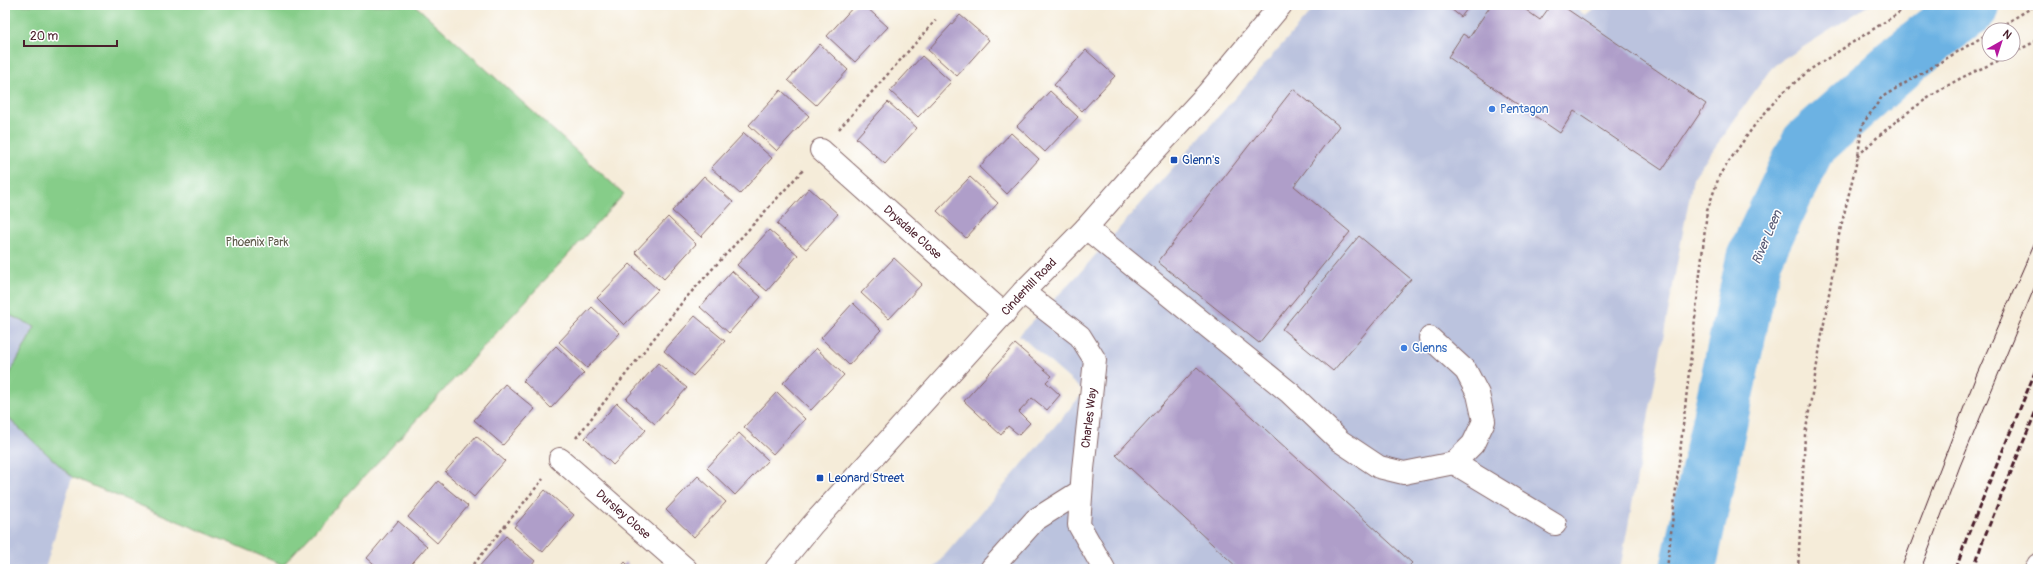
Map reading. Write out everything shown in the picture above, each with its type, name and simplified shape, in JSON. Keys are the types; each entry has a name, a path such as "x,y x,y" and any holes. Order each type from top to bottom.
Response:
{"street":[{"name":"Cinderhill Road","path":"776,569 813,524 1023,292 1086,228 1207,94 1281,5"},
{"name":"Drysdale Close","path":"821,150 1004,314"},
{"path":"1086,228 1290,393 1340,441 1360,456 1379,467 1404,473 1454,463 1473,444 1484,421 1478,394 1466,371 1430,338"},
{"name":"Charles Way","path":"1023,292 1080,336 1095,360 1081,491 1079,525 1104,569"},
{"name":"Dursley Close","path":"560,459 686,569"},
{"path":"1454,463 1555,524"},
{"path":"991,569 1035,520 1081,491"},
{"path":"2036,569 2038,565"}],"path":[{"path":"1667,569 1707,211 1720,174 1754,126 1780,95 1811,69 1897,14 1908,5"},
{"path":"2008,22 2036,5"},
{"path":"1798,569 1805,434 1839,235 1858,156 1862,125 1882,97 1981,39"},
{"path":"2021,49 2038,40"},
{"path":"1858,156 1871,142 1911,109 1955,81 1995,62"},
{"path":"470,569 560,459 684,300"}],"shaded area":[{"path":"1317,5 1570,5 1585,15 1599,5 1869,5 1772,67 1693,178 1620,569 933,569 1084,392 1019,335 1077,276"},
{"path":"5,313 35,327 5,383"},
{"path":"5,415 72,477 45,569 5,569"}],"green space":[{"name":"Phoenix Park","path":"5,5 415,5 624,194 283,565 72,477 5,415 5,383 35,327 5,313"}],"building":[{"path":"855,5 864,5 888,27 855,62 827,36"},
{"path":"1446,5 1470,5 1461,17"},
{"path":"1491,5 1519,5 1540,20 1551,5 1561,5 1706,104 1662,170 1574,111 1560,133 1448,57 1463,34 1469,38"},
{"path":"960,15 989,40 957,76 928,50"},
{"path":"820,44 848,70 816,105 788,80"},
{"path":"1086,50 1115,76 1082,111 1054,85"},
{"path":"922,56 951,82 918,117 890,91"},
{"path":"1293,89 1339,126 1294,186 1350,232 1259,343 1158,262"},
{"path":"781,90 809,116 777,151 749,125"},
{"path":"1050,91 1078,117 1045,152 1017,126"},
{"path":"888,102 917,128 885,164 856,138"},
{"path":"744,133 772,158 740,194 711,168"},
{"path":"1011,133 1039,159 1007,194 979,167"},
{"path":"704,176 733,202 701,237 672,211"},
{"path":"970,177 998,203 966,238 937,211"},
{"path":"809,188 838,214 806,249 777,224"},
{"path":"668,217 696,244 664,279 635,252"},
{"path":"769,230 798,255 767,291 737,265"},
{"path":"1359,236 1411,279 1333,371 1282,329"},
{"path":"894,258 922,284 889,319 861,293"},
{"path":"630,264 658,290 624,325 597,298"},
{"path":"732,271 761,297 729,333 700,307"},
{"path":"853,303 881,330 849,365 821,338"},
{"path":"592,307 620,333 587,368 559,342"},
{"path":"695,316 725,341 693,376 664,351"},
{"path":"1015,344 1052,376 1046,382 1060,395 1047,410 1032,398 1019,412 1030,423 1019,435 1008,426 1001,435 964,401"},
{"path":"556,346 584,373 551,408 523,381"},
{"path":"816,348 844,375 811,410 783,383"},
{"path":"658,363 687,388 655,424 626,399"},
{"path":"1197,367 1412,563 1406,569 1239,569 1116,455"},
{"path":"505,384 535,409 503,445 474,420"},
{"path":"777,392 805,419 773,454 744,427"},
{"path":"617,403 646,430 613,465 585,438"},
{"path":"739,433 768,460 735,495 707,468"},
{"path":"476,436 505,461 474,497 445,472"},
{"path":"698,476 726,502 694,537 666,510"},
{"path":"438,481 468,506 437,543 408,517"},
{"path":"545,490 574,515 543,552 514,527"},
{"path":"398,521 427,546 407,569 380,569 367,558"},
{"path":"506,536 535,561 529,569 477,569"},
{"path":"625,562 632,569 619,569"}],"waterway":[{"name":"River Leen","path":"1688,569 1754,259 1808,145 1910,54 1972,5"}],"tram line":[{"path":"1901,569 1976,376 2038,235"},
{"path":"1921,569 1960,466 2038,279"}],"railway":[{"path":"1956,569 1967,537 2038,365"},
{"path":"1974,569 1982,543 2038,406"}],"place":[{"name":"Pentagon","path":"1492,109"},
{"name":"Glenn's","path":"1174,160"},
{"name":"Glenns","path":"1404,348"},
{"name":"Leonard Street","path":"820,478"}]}
